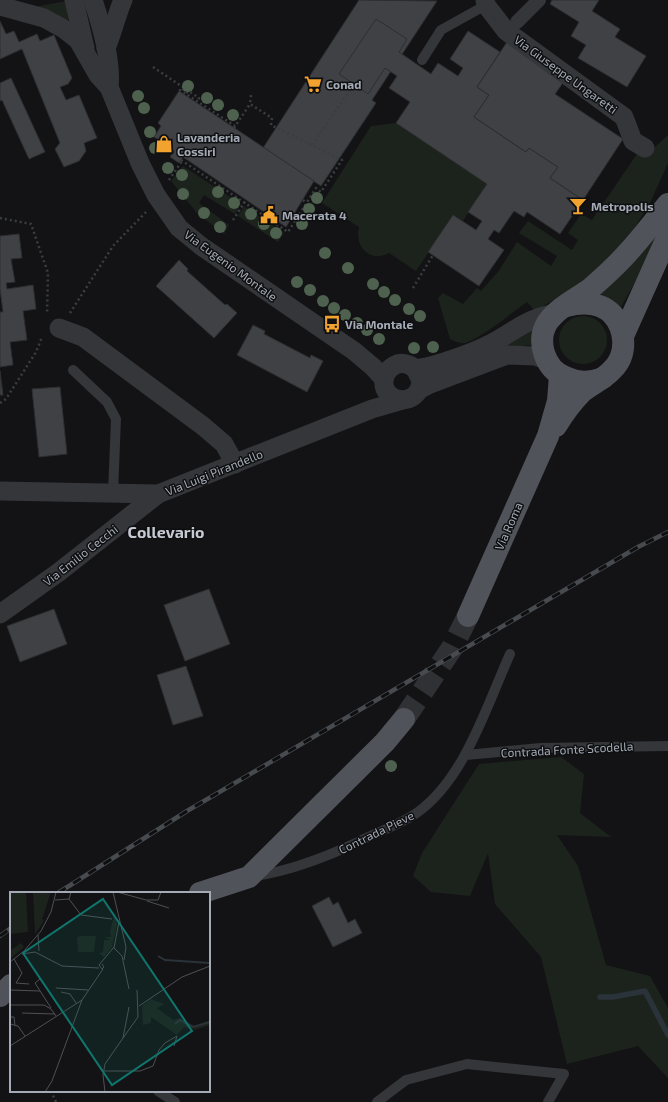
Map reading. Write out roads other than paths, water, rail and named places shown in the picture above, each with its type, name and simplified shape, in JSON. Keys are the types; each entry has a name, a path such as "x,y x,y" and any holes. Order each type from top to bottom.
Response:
{"main road":[{"name":"Via Roma","path":"468,616 548,436 558,401 553,368 543,349 543,335 547,324 560,310 590,288 616,265 668,204"},
{"name":"Via Roma","path":"548,436 569,406 582,392 613,370 618,362 623,348 623,336 666,240 668,231"},
{"path":"560,310 582,302 597,304 614,316 620,326 623,336"},
{"path":"553,368 574,381 591,382 602,378"},
{"name":"Contrada Pieve","path":"203,892 249,877 385,742 404,719"}],"street":[{"name":"Via Eugenio Montale","path":"74,0 80,32 87,53"},
{"name":"Via Eugenio Montale","path":"93,0 99,18 111,73 109,87"},
{"path":"105,49 111,37 116,14 123,0"},
{"path":"517,22 539,0"},
{"name":"Via Giuseppe Ungaretti","path":"485,3 506,31 624,117 633,141 645,148"},
{"name":"Via Eugenio Montale","path":"0,6 44,18 64,29 78,40 87,53 98,75 109,87 140,163 156,195 179,228 201,246 354,351 373,367 385,383 392,397 411,395"},
{"name":"Via Eugenio Montale","path":"354,351 406,366 453,359 489,345 534,319 560,310"},
{"path":"50,327 72,332 83,337 203,426 224,444 234,464"},
{"path":"411,395 430,384 507,355 535,356 553,368"},
{"path":"372,409 385,383 388,370 406,366 421,381 411,395"},
{"name":"Via Luigi Pirandello","path":"0,491 158,494 411,395"},
{"name":"Via Emilio Cecchi","path":"0,614 59,572 158,494"}],"lane":[{"path":"422,60 441,30 485,3"},
{"path":"73,370 107,402 116,419 114,493"},
{"name":"Contrada Pieve","path":"249,877 274,873 342,849 418,812 441,791 466,755 510,654"},
{"name":"Contrada Fonte Scodella","path":"466,755 541,748 668,746"},
{"path":"377,1102 406,1080 467,1064 564,1074 548,1102"},
{"path":"160,1092 175,1102"}],"waterway":[{"path":"600,997 613,997 645,991 668,1035"}],"tunnel":[{"path":"404,719 452,648 468,616"}],"railway":[{"path":"60,892 187,811 638,547 668,532"},
{"path":"0,936 10,929"}],"place":[{"name":"Conad","path":"313,84"},
{"name":"Lavanderia Cossiri","path":"164,144"},
{"name":"Metropolis","path":"578,206"},
{"name":"Macerata 4","path":"269,215"},
{"name":"Via Montale","path":"332,324"}],"district":[{"name":"Collevario","path":"166,531"}]}
